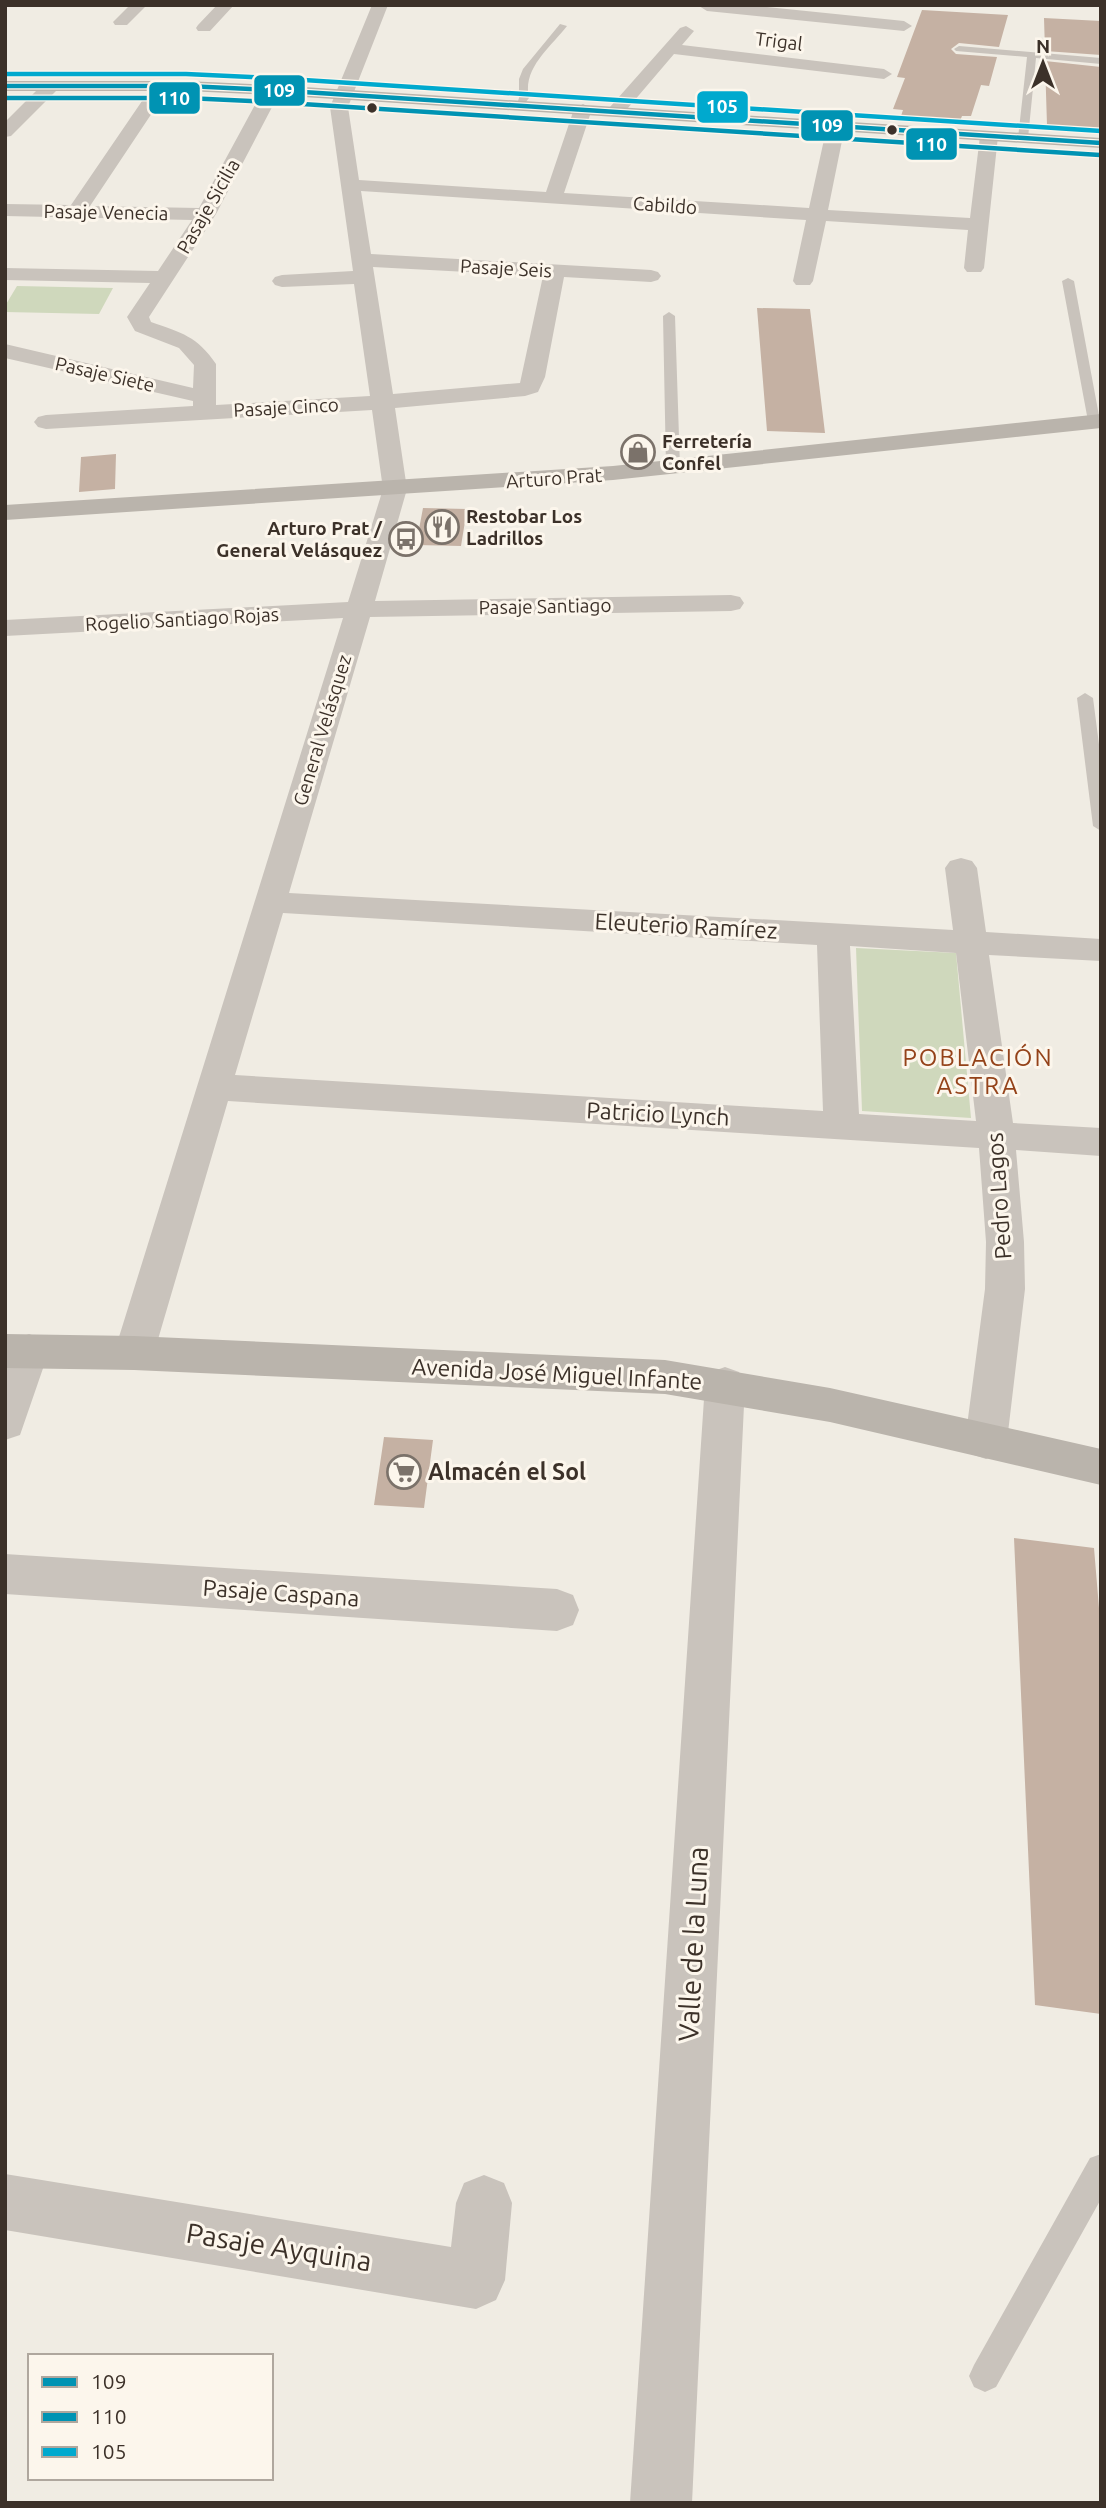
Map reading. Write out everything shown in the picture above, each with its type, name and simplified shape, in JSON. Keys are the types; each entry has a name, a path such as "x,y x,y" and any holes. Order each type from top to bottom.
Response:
{"street":[{"path":"121,22 139,5"},
{"path":"204,28 226,5"},
{"path":"342,94 380,5"},
{"path":"616,111 708,6 904,26"},
{"name":"Trigal","path":"670,49 884,74"},
{"path":"5,86 162,86 272,90 1101,143"},
{"path":"5,132 51,86"},
{"path":"77,211 162,86"},
{"name":"Pasaje Sicilia","path":"204,405 205,364 187,343 143,326 138,317 206,214 272,90"},
{"name":"General Velásquez","path":"134,1353 395,489 339,107 342,94"},
{"path":"553,198 583,109"},
{"path":"803,281 836,126"},
{"path":"974,268 989,136"},
{"name":"Cabildo","path":"350,185 979,225"},
{"name":"Pasaje Venecia","path":"5,210 206,214"},
{"name":"Pasaje Seis","path":"282,281 362,268 555,270 652,276"},
{"name":"Pasaje Cinco","path":"75,367 58,421 204,405 382,402 525,390 530,387 534,377 555,270"},
{"path":"5,274 166,277"},
{"name":"Pasaje Siete","path":"5,351 75,367 204,405"},
{"name":"Arturo Prat","path":"5,513 395,489 673,467 1097,421"},
{"name":"Pasaje Santiago","path":"359,609 731,603"},
{"name":"Rogelio Santiago Rojas","path":"5,628 359,609"},
{"name":"Pedro Lagos","path":"961,868 996,1134 1004,1229 1005,1289 986,1441"},
{"name":"Eleuterio Ramírez","path":"270,902 1101,950"},
{"path":"833,934 842,1125"},
{"name":"Patricio Lynch","path":"214,1087 1101,1142"},
{"path":"5,1422 17,1351"},
{"name":"Avenida José Miguel Infante","path":"17,1351 134,1353 665,1377 725,1384 1101,1468"},
{"name":"Valle de la Luna","path":"661,2503 725,1384"},
{"name":"Pasaje Caspana","path":"5,1574 557,1610"},
{"name":"Pasaje Ayquina","path":"5,2202 476,2280 484,2203"}],"lane":[{"path":"519,105 524,98 521,90 522,77 563,26"},
{"path":"959,49 1101,61"},
{"path":"1023,138 1032,55"},
{"path":"1068,281 1097,421"},
{"path":"669,316 673,467"},
{"path":"1085,698 1099,792 1101,826"},
{"path":"985,2376 1101,2169"}],"green space":[{"path":"17,286 113,288 99,314 5,312 5,306"},
{"path":"856,948 956,953 971,1118 862,1111"}],"building":[{"path":"922,10 1008,15 999,47 959,43 951,49 956,54 997,57 989,86 981,85 971,116 962,116 960,121 901,116 903,110 893,109 905,78 897,77"},
{"path":"1044,18 1101,21 1101,55 1045,51"},
{"path":"1045,61 1101,67 1101,128 1047,125"},
{"path":"757,308 810,309 825,433 767,431"},
{"path":"116,454 115,489 79,492 81,457"},
{"name":"Restobar Los Ladrillos","path":"423,508 467,509 461,546 416,545"},
{"name":"Almacén el Sol","path":"384,1437 433,1440 424,1508 374,1505"},
{"path":"1014,1538 1094,1548 1101,1632 1101,2014 1035,2005"}],"transit line":[{"name":"105","path":"5,74 186,74 273,78 1101,131"},
{"name":"109","path":"5,86 186,86 272,90 1101,143"},
{"name":"110","path":"5,98 186,98 271,102 1100,155"}],"place":[{"name":"Ferretería Confel","path":"638,452"},
{"name":"Restobar Los Ladrillos","path":"442,527"},
{"name":"Arturo Prat / General Velásquez","path":"406,539"},
{"name":"Almacén el Sol","path":"404,1472"}],"district":[{"name":"POBLACIÓN ASTRA","path":"978,1072"}]}
